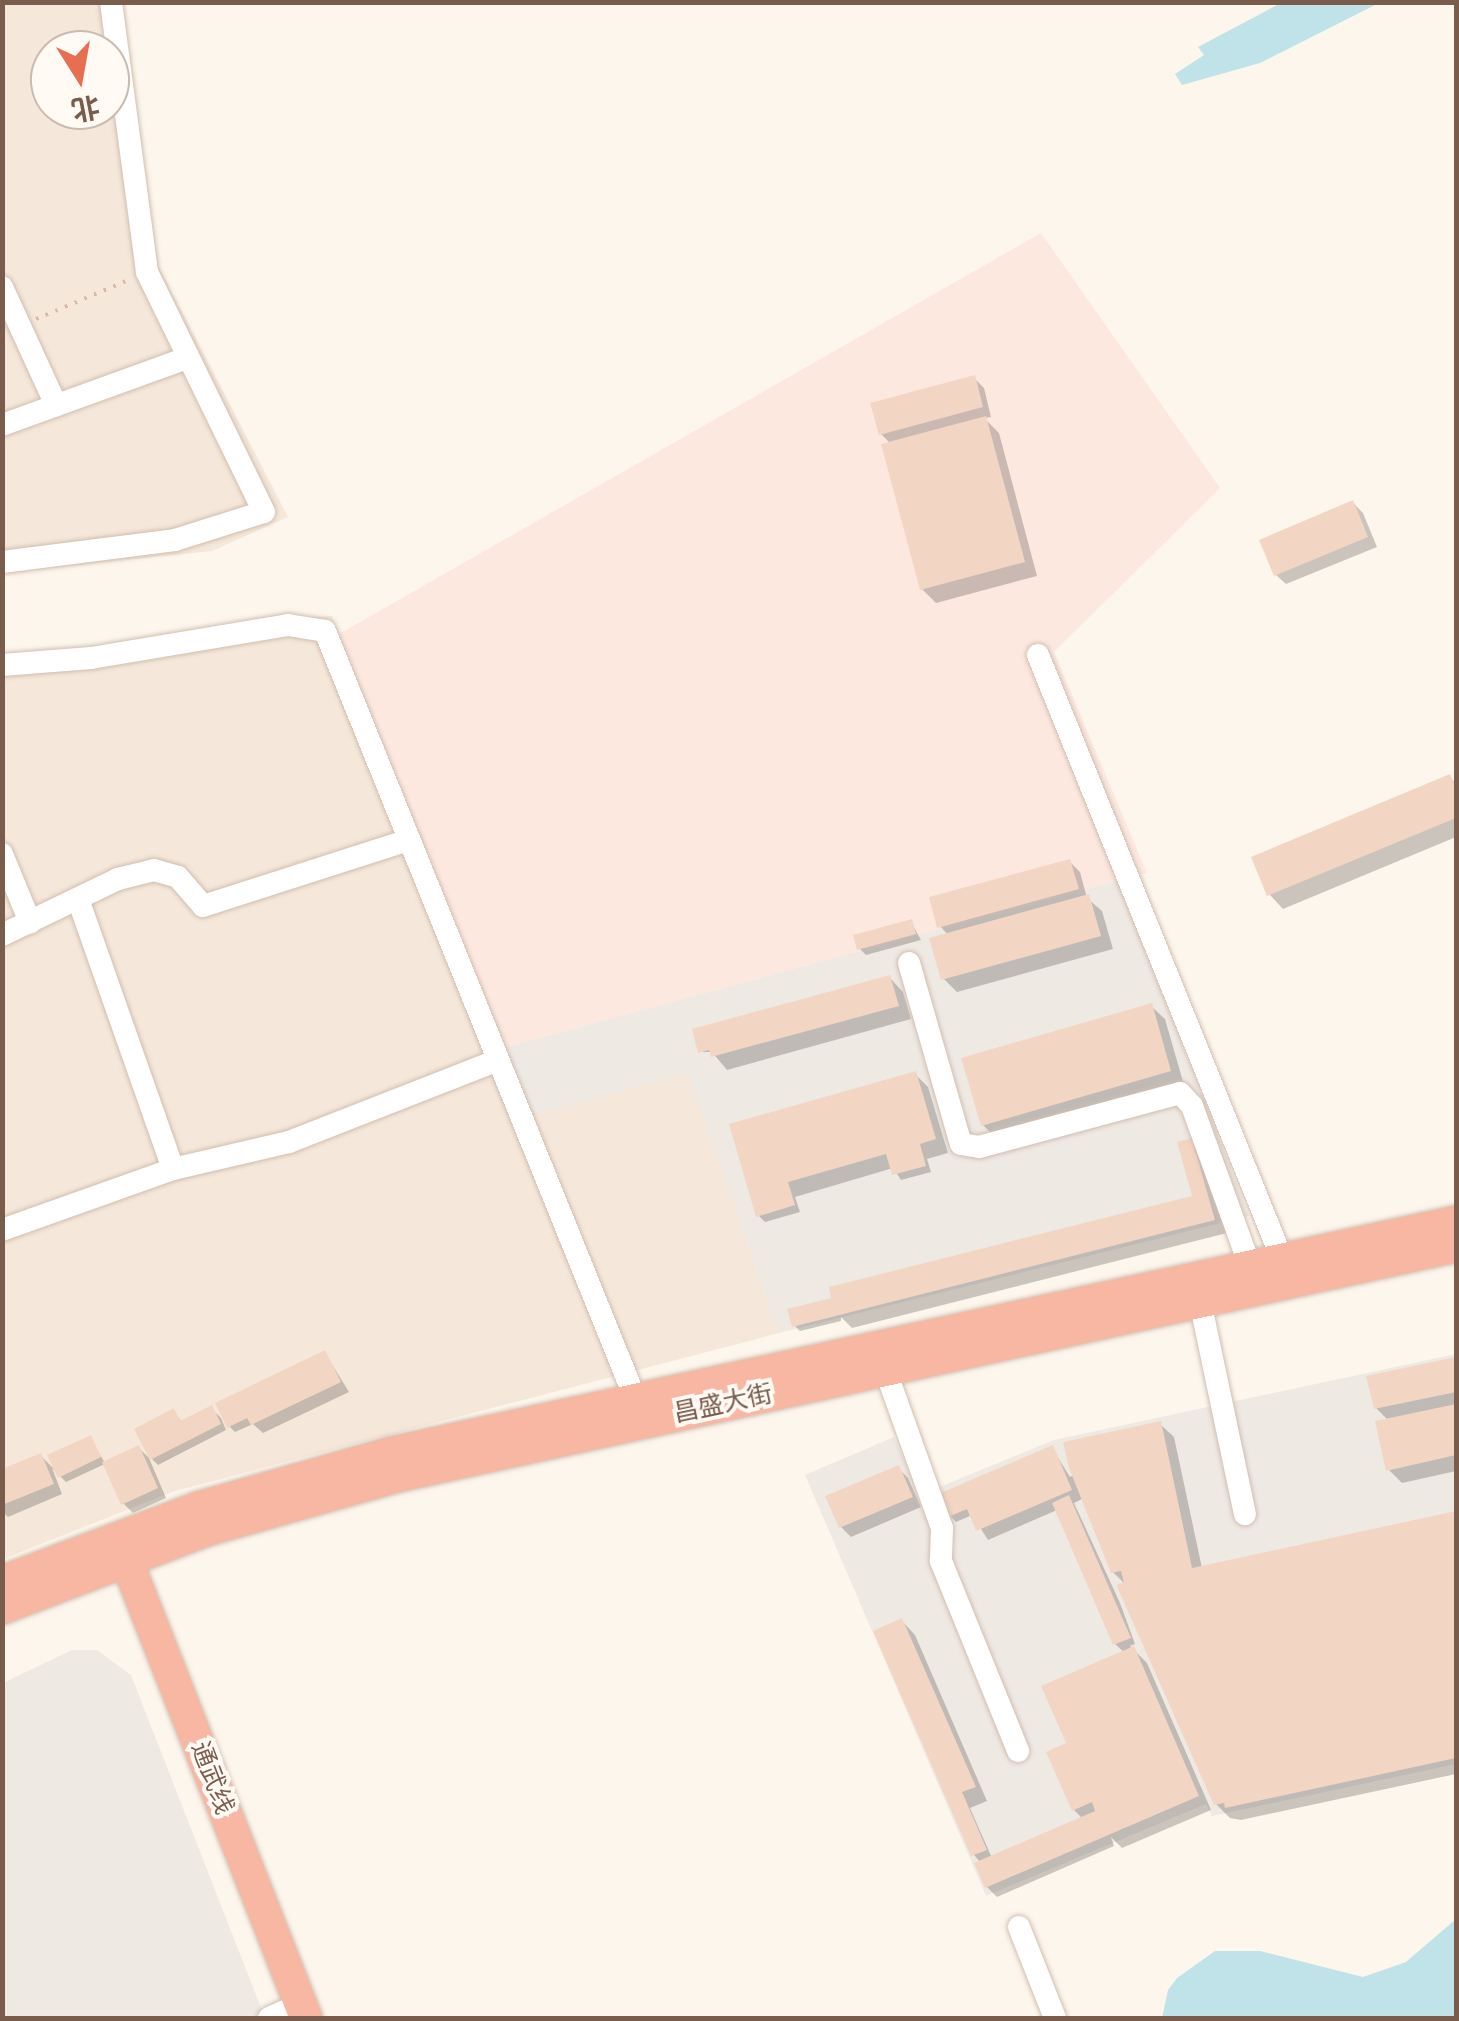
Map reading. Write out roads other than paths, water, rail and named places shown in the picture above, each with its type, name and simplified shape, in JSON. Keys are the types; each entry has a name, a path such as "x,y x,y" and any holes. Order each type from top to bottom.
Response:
{"highway":[{"name":"昌盛大街","path":"2,1608 122,1548 272,1485 635,1398 1456,1222"},
{"name":"昌盛大街","path":"2,1582 397,1476 1456,1246"},
{"name":"通武线","path":"122,1548 304,2011"}],"street":[{"path":"2,562 175,540 264,512 147,272 111,2"},
{"path":"2,288 56,405"},
{"path":"2,425 186,358"},
{"path":"2,665 91,658 288,626 325,631 635,1398"},
{"path":"1038,655 1131,885 1266,1263"},
{"path":"2,935 118,880 154,870 178,876 203,906 409,840"},
{"path":"2,854 30,922"},
{"path":"78,898 173,1169"},
{"path":"909,963 962,1144 979,1147 1180,1093 1192,1106 1266,1263"},
{"path":"2,1230 173,1169 289,1142 496,1061"},
{"path":"1200,1301 1246,1514"},
{"path":"885,1369 942,1528 942,1561 1018,1751"},
{"path":"1020,1927 1055,2018"},
{"path":"269,2018 304,2011"}],"water":[{"path":"1281,3 1379,3 1260,63 1182,85 1175,74 1204,55 1198,47"},
{"path":"1456,1919 1456,2018 1162,2018 1168,1990 1177,1978 1215,1951 1260,1951 1363,1977 1406,1962"}]}
